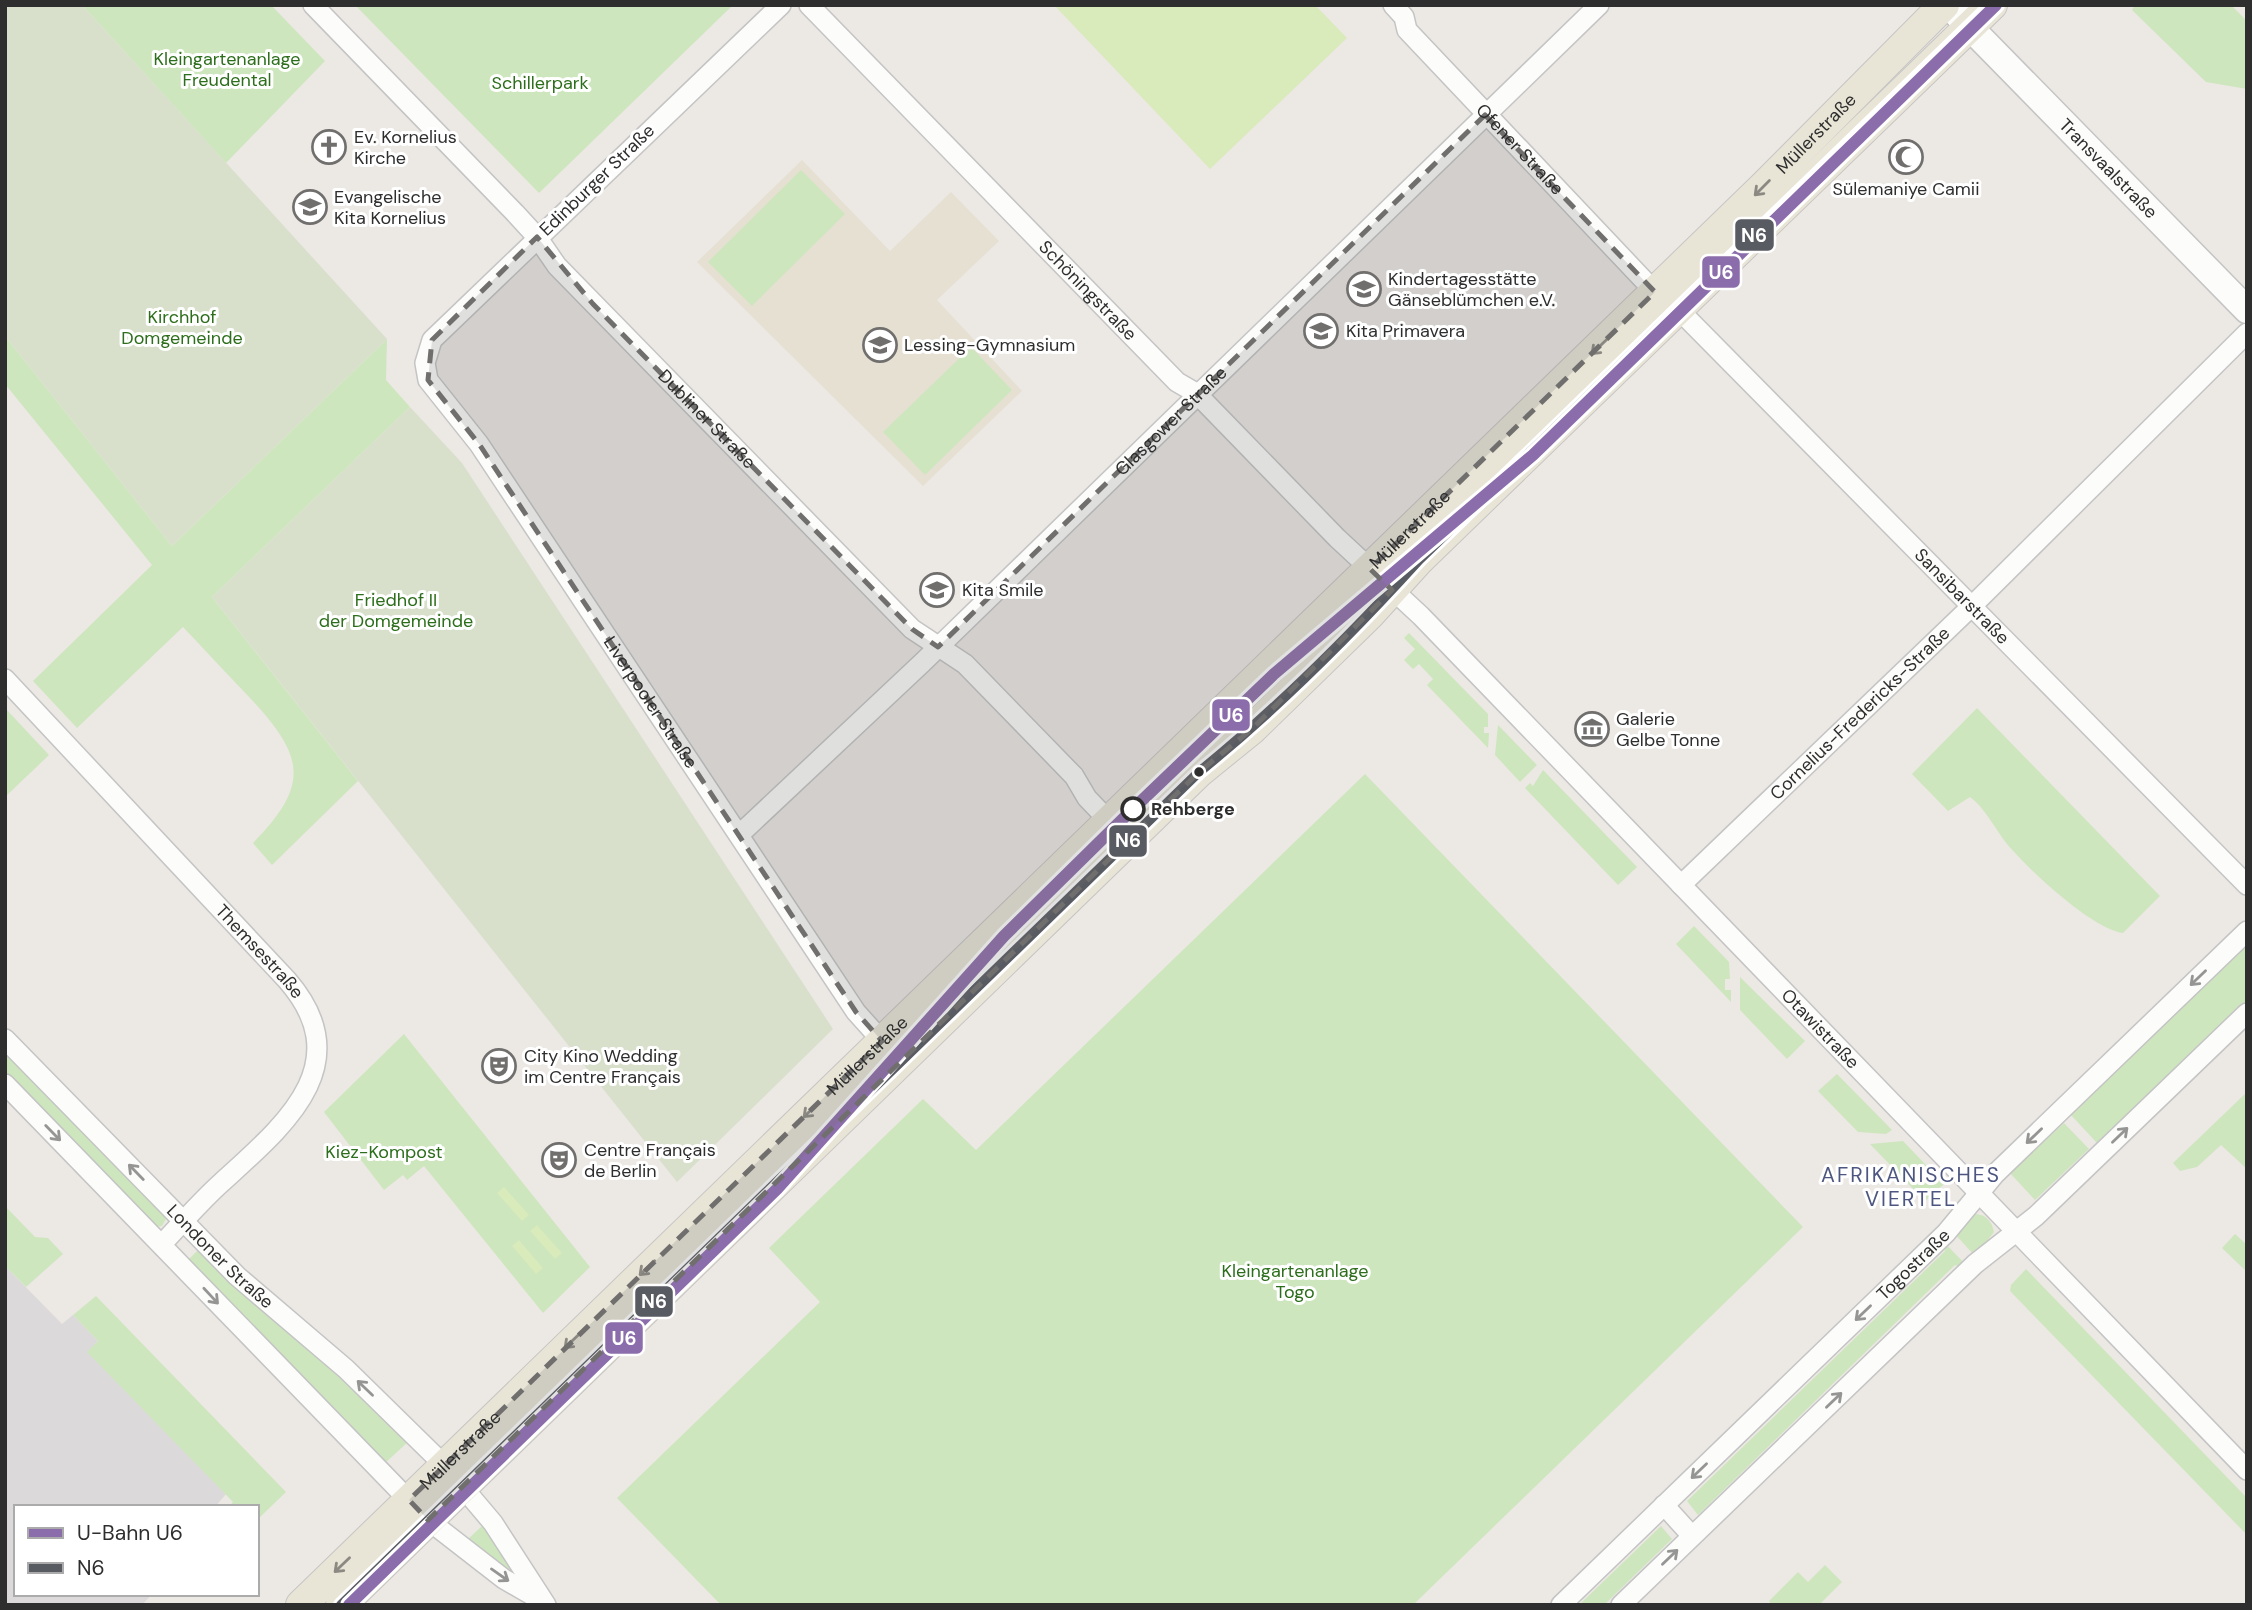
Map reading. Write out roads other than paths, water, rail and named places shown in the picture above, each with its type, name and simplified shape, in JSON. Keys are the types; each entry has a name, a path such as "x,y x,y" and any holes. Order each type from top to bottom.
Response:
{"main road":[{"name":"Müllerstraße","path":"453,1476 1199,772 1252,729 1392,590 1667,301 1885,65 1946,5"},
{"name":"Müllerstraße","path":"341,1605 419,1510 882,1041 1109,821 1370,569 1907,88 1992,5"},
{"path":"1885,65 1907,88"},
{"name":"Müllerstraße","path":"300,1605 419,1510"}],"street":[{"name":"Dubliner Straße","path":"313,5 537,237 557,266 613,324 912,629 965,664 1074,776 1087,798 1109,821"},
{"name":"Edinburger Straße","path":"425,363 432,340 781,5"},
{"name":"Schöningstraße","path":"809,5 1177,382 1196,393 1392,590"},
{"name":"Ofener Straße","path":"1393,5 1404,17 1407,30 1485,115 1667,301"},
{"name":"Glasgower Straße","path":"740,834 938,647 1196,393 1599,5"},
{"name":"Transvaalstraße","path":"1946,5 2247,310"},
{"name":"Sansibarstraße","path":"1667,301 1973,605 2247,885"},
{"name":"Cornelius-Fredericks-Straße","path":"1681,885 1973,605 2247,333"},
{"name":"Liverpooler Straße","path":"425,363 428,380 479,444 856,1012 882,1041"},
{"name":"Otawistraße","path":"1392,590 1421,616 2247,1470"},
{"name":"Themsestraße","path":"5,679 287,980 303,1000 310,1018 315,1063 306,1095 282,1125 162,1244"},
{"name":"Togostraße","path":"1561,1605 1946,1233 1978,1193 2247,930"},
{"path":"1620,1605 1975,1264 2016,1232 2247,1013"},
{"name":"Londoner Straße","path":"5,1038 237,1276 346,1369 453,1476 493,1523 543,1602"},
{"name":"Londoner Straße","path":"5,1084 419,1510 504,1579 543,1602"},
{"path":"1664,1505 1692,1536"}],"metro line":[{"name":"U6","path":"349,1605 777,1189 1004,936 1134,808 1274,674 1533,455 1996,5"}],"place":[{"name":"Ev. Kornelius Kirche","path":"329,147"},
{"name":"Sülemaniye Camii","path":"1906,157"},
{"name":"Evangelische Kita Kornelius","path":"310,207"},
{"name":"Kindertagesstätte Gänseblümchen e.V.","path":"1364,289"},
{"name":"Kita Primavera","path":"1321,331"},
{"name":"Lessing-Gymnasium","path":"880,345"},
{"name":"Kita Smile","path":"937,590"},
{"name":"Galerie Gelbe Tonne","path":"1592,729"},
{"name":"Rehberge","path":"1133,809"},
{"name":"City Kino Wedding im Centre Français","path":"499,1066"},
{"name":"Centre Français de Berlin","path":"559,1160"}],"district":[{"name":"AFRIKANISCHES VIERTEL","path":"1911,1187"}],"park label":[{"name":"Kleingartenanlage Freudental","path":"227,69"},
{"name":"Schillerpark","path":"540,83"},
{"name":"Kirchhof Domgemeinde","path":"182,327"},
{"name":"Friedhof II der Domgemeinde","path":"396,610"},
{"name":"Kiez-Kompost","path":"384,1152"},
{"name":"Kleingartenanlage Togo","path":"1295,1281"}]}
